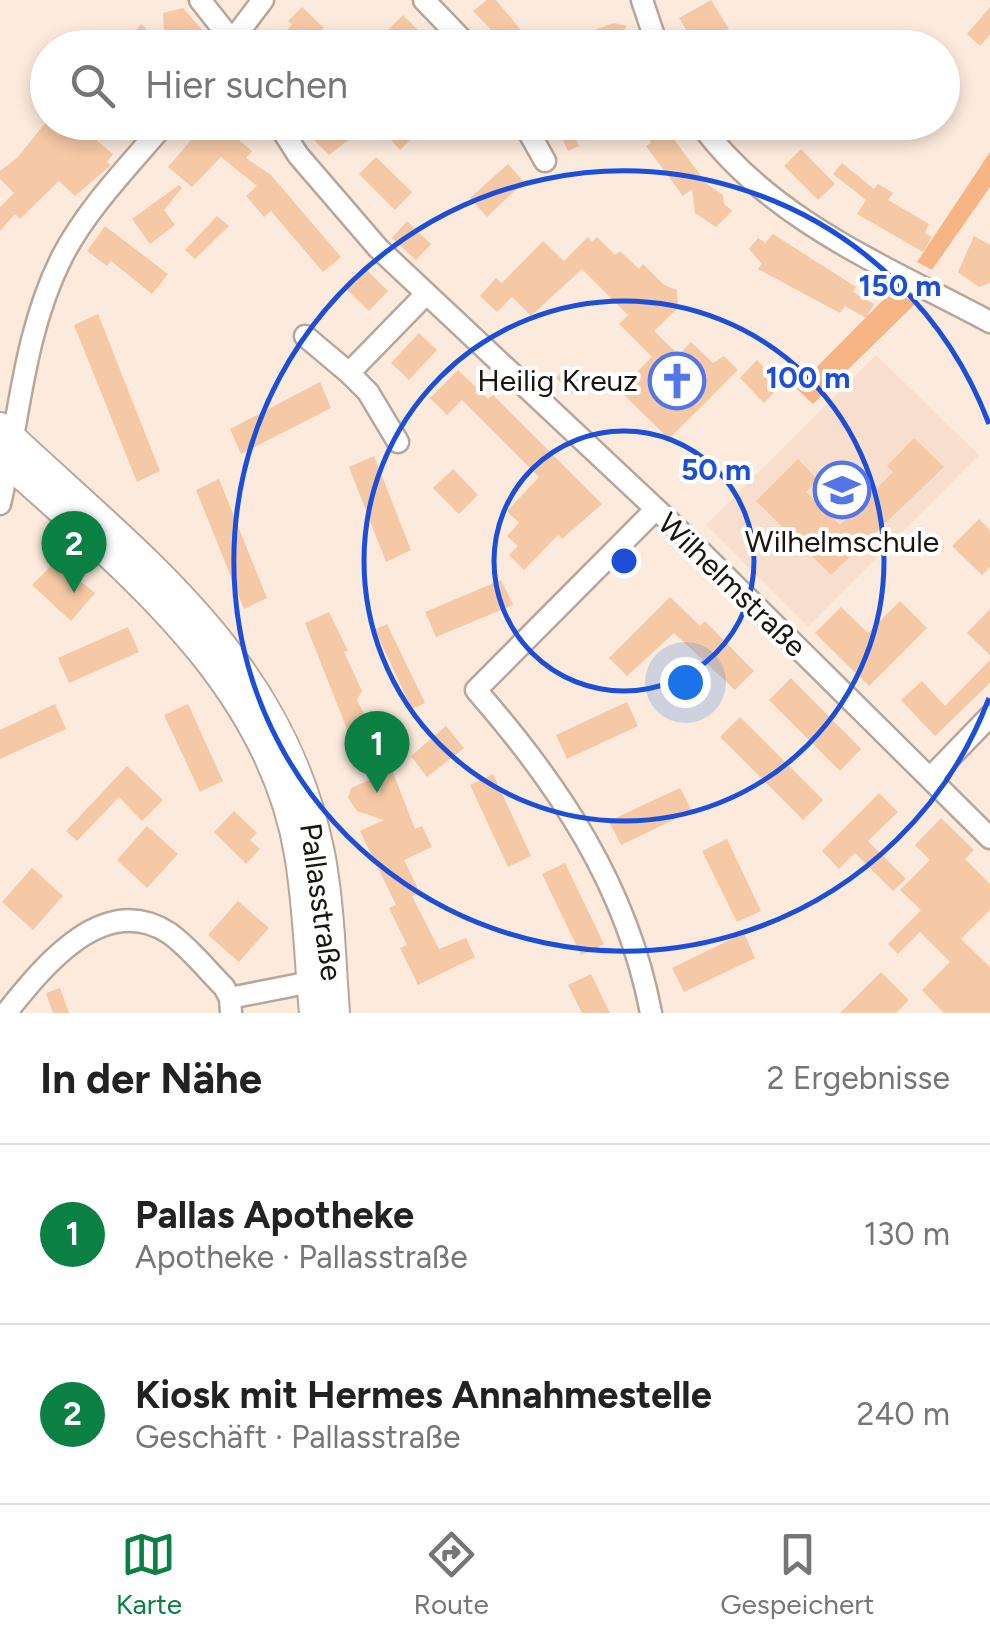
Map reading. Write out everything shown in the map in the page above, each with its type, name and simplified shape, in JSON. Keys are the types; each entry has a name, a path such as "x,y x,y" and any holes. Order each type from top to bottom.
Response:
{"main road":[{"name":"Pallasstraße","path":"4,445 181,626 216,665 245,707 270,758 299,854 322,980 336,1013"},
{"name":"Pallasstraße","path":"314,1013 322,980"}],"street":[{"path":"200,0 222,30"},
{"path":"243,30 264,0"},
{"path":"424,0 453,30"},
{"path":"642,0 652,30"},
{"path":"0,504 4,445 40,313 63,254 79,228 151,140"},
{"name":"Wilhelmstraße","path":"288,140 344,208 426,294 655,510 990,838"},
{"path":"533,140 545,161"},
{"path":"714,140 751,183 791,213 990,322"},
{"path":"349,373 426,294"},
{"path":"305,336 349,373 379,406 398,442"},
{"path":"651,1013 632,940 606,873 554,785 476,690 655,510"},
{"path":"930,778 990,716"},
{"path":"6,1013 47,962 74,940 122,922 149,924 170,934 224,987 230,1006 322,980"}],"shaded area":[{"path":"990,152 990,187 932,270 917,262"},
{"path":"893,290 916,303 813,404 796,388"},
{"name":"Wilhelmschule","path":"876,355 979,455 808,627 706,525"}],"building":[{"path":"487,0 496,0 521,30 491,30 473,11"},
{"path":"711,0 729,29 686,30 679,18"},
{"path":"302,7 324,28 287,30 292,25 288,21"},
{"path":"990,7 990,35 980,46 967,34"},
{"path":"183,8 202,30 164,30 163,13"},
{"path":"403,15 418,30 388,30"},
{"path":"614,23 627,26 624,30 595,30"},
{"path":"32,140 96,140 113,154 107,162 111,165 75,196 59,181 20,219 15,214 0,231 0,207 14,193 0,179 0,171"},
{"path":"191,140 239,140 252,151 246,158 271,175 341,257 323,272 271,211 264,217 246,196 257,186 221,157 192,187 168,167"},
{"path":"314,140 348,140 329,155"},
{"path":"391,140 410,140 400,150"},
{"path":"563,140 576,140 579,146 568,151"},
{"path":"649,140 674,140 707,184 723,195 724,204 732,211 716,227 695,213 692,189 683,196 646,146"},
{"path":"801,149 835,184 818,200 784,166"},
{"path":"376,157 412,192 395,210 359,174"},
{"path":"842,163 874,189 878,184 893,193 888,200 929,224 925,233 932,237 923,252 857,214 866,200 833,174"},
{"path":"508,164 524,182 487,217 470,198"},
{"path":"179,185 182,188 164,210 175,225 150,244 132,219"},
{"path":"217,216 229,226 195,259 185,250"},
{"path":"407,221 431,244 416,260 392,238"},
{"path":"105,226 168,274 152,294 111,261 107,266 87,251"},
{"path":"773,234 856,287 853,292 874,304 866,318 845,306 840,313 758,269 762,264 749,249 758,238 765,243"},
{"path":"974,236 990,245 990,283 979,287 958,272"},
{"path":"588,237 592,242 597,237 615,255 620,251 639,269 643,264 664,285 677,290 678,308 654,331 679,355 691,342 713,363 724,356 738,370 669,439 619,390 652,357 619,324 628,315 582,269 531,316 512,297 497,312 480,296 496,278 502,283 543,241 564,261"},
{"path":"364,267 388,291 369,311 344,287"},
{"path":"98,314 160,471 137,482 74,325"},
{"path":"419,333 437,350 409,380 391,363"},
{"path":"757,360 781,385 764,403 740,378"},
{"path":"567,367 584,382 573,394 556,378"},
{"path":"458,370 488,399 493,395 602,504 562,539 558,535 524,570 509,555 518,546 507,536 519,523 507,511 539,477 462,400 447,415 430,398"},
{"path":"320,382 331,408 241,454 230,429"},
{"path":"914,438 944,467 831,575 756,501 798,459 818,480 806,492 840,525 893,472 887,466"},
{"path":"374,456 411,550 386,562 349,467"},
{"path":"453,469 478,495 459,514 433,488"},
{"path":"219,479 267,598 244,609 196,490"},
{"path":"979,519 990,530 990,567 982,575 952,546"},
{"path":"56,561 95,593 71,621 32,585"},
{"path":"501,580 513,605 436,637 425,612"},
{"path":"670,597 700,626 705,621 754,671 735,690 674,633 627,676 609,658"},
{"path":"900,601 927,628 869,686 815,633 841,607 868,633"},
{"path":"990,609 990,655 967,633"},
{"path":"329,612 348,651 344,652 362,691 357,700 373,732 352,742 305,623"},
{"path":"387,624 425,703 412,709 375,630"},
{"path":"128,627 139,652 69,683 58,658"},
{"path":"990,660 990,683 935,736 901,700 922,681 945,706"},
{"path":"791,678 861,749 840,771 769,700"},
{"path":"627,702 638,726 567,759 556,735"},
{"path":"55,704 66,729 0,759 0,730"},
{"path":"188,704 223,781 200,792 164,715"},
{"path":"740,717 823,800 803,820 720,737"},
{"path":"446,726 464,748 427,777 411,756"},
{"path":"127,766 163,800 142,821 119,797 77,841 66,831"},
{"path":"392,770 415,829 422,826 432,847 404,860 420,893 412,896 439,949 466,938 475,957 418,985 400,948 407,945 389,908 396,905 360,831 384,820 357,811 348,798 351,788"},
{"path":"493,774 531,856 508,867 470,785"},
{"path":"680,788 692,811 621,845 609,821"},
{"path":"879,793 898,812 868,841 906,879 893,891 855,853 839,869 822,851"},
{"path":"234,811 257,833 250,840 260,849 246,864 214,832"},
{"path":"941,818 974,850 965,859 990,884 990,910 961,939 990,967 990,1013 944,1013 922,990 950,962 920,932 898,954 888,944 921,910 900,890 930,860 915,845"},
{"path":"147,826 178,854 147,888 117,860"},
{"path":"727,839 761,911 737,922 702,851"},
{"path":"565,863 604,944 581,955 542,874"},
{"path":"32,868 63,896 33,930 2,902"},
{"path":"238,901 269,928 239,962 208,935"},
{"path":"744,933 755,958 684,992 672,968"},
{"path":"881,972 909,1000 896,1013 840,1013"},
{"path":"591,974 610,1013 582,1013 568,985"},
{"path":"60,988 69,1013 53,1013 46,993"}],"place":[{"name":"Heilig Kreuz","path":"677,381"},
{"name":"Wilhelmschule","path":"842,490"},
{"name":"Kiosk mit Hermes Annahmestelle","path":"74,593"},
{"name":"Pallas Apotheke","path":"377,793"}]}
